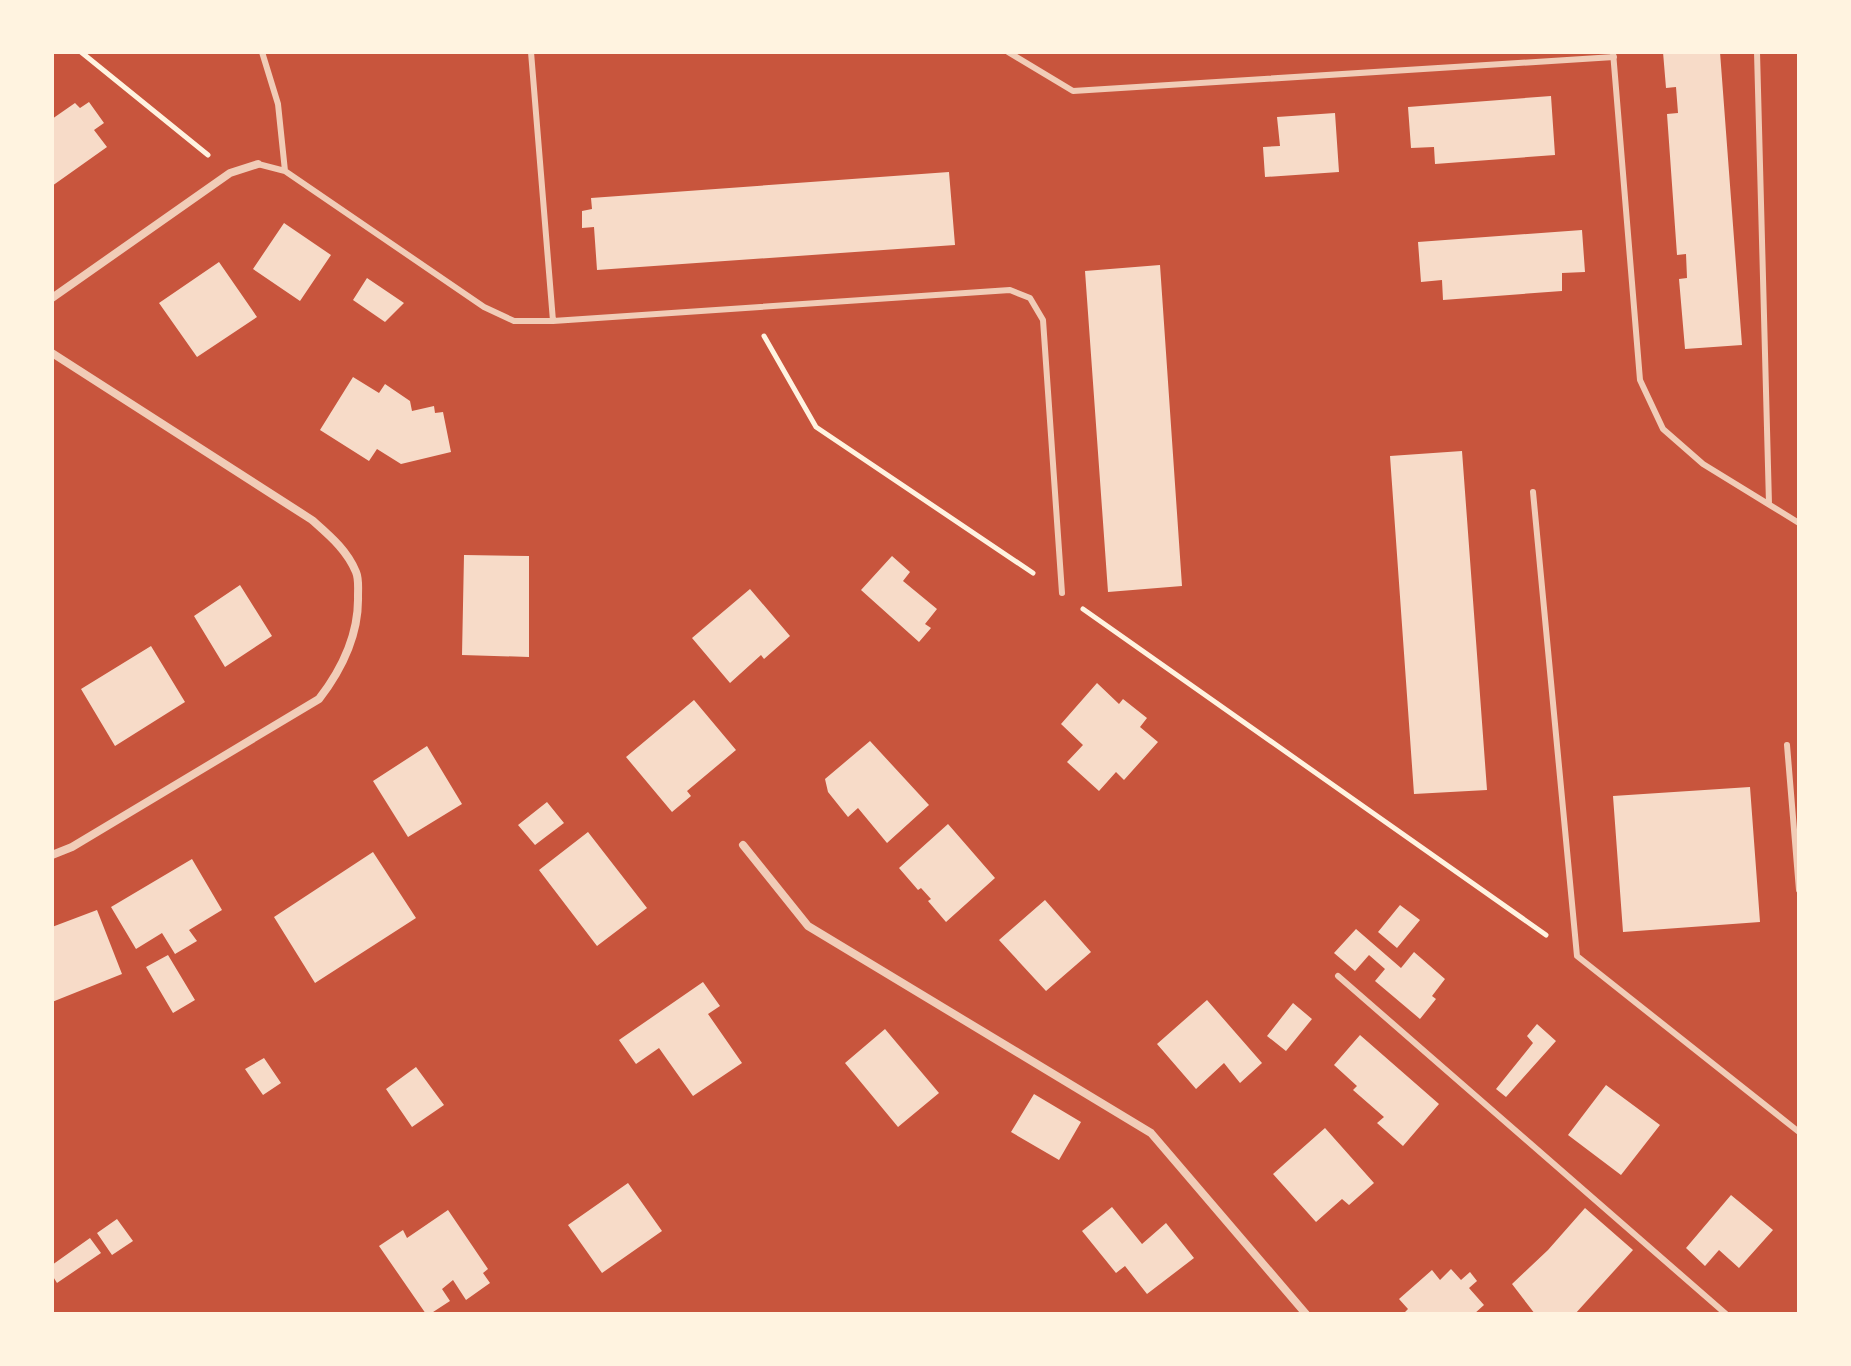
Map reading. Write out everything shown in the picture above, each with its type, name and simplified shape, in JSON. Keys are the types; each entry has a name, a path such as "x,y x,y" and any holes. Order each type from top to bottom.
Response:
{"street":[{"path":"52,298 230,173 258,164"},
{"path":"52,353 312,520 342,547 358,575 359,611 353,638 339,672 319,699 72,847 52,855"},
{"path":"743,845 808,926 1151,1133 1306,1314"}],"lane":[{"path":"262,52 278,104 285,171"},
{"path":"531,52 553,321"},
{"path":"1008,52 1073,91 1613,54 1640,380 1663,429 1703,464 1799,523"},
{"path":"1757,52 1769,505"},
{"path":"258,164 285,171 484,307 514,321 749,309 1010,290 1030,298 1043,320 1062,593"},
{"path":"1533,492 1577,956 1799,1132"},
{"path":"1787,745 1799,890"},
{"path":"1338,976 1726,1314"}],"path":[{"path":"81,52 230,173"},
{"path":"749,309 816,427 1062,593 1106,627 1577,956"}],"building":[{"path":"1663,52 1720,52 1742,345 1685,349 1679,279 1687,278 1686,254 1677,255 1667,114 1678,113 1676,87 1666,88"},
{"path":"1551,96 1555,155 1435,164 1434,147 1411,148 1408,107"},
{"path":"89,102 104,123 94,130 107,147 52,186 52,119 75,103 80,108"},
{"path":"1335,113 1339,172 1265,177 1263,147 1280,146 1277,117"},
{"path":"949,172 955,245 597,270 594,227 582,228 582,211 592,209 591,198"},
{"path":"284,223 331,255 300,301 253,269"},
{"path":"1582,230 1585,272 1562,273 1562,291 1443,300 1442,280 1421,282 1418,242"},
{"path":"219,262 257,317 197,357 159,303"},
{"path":"1160,265 1182,586 1108,592 1085,271"},
{"path":"367,278 404,303 385,322 353,300"},
{"path":"353,377 379,393 385,384 410,401 412,411 434,406 435,413 443,412 451,452 401,464 377,449 369,461 320,430"},
{"path":"1462,451 1487,790 1414,794 1390,456"},
{"path":"464,555 529,556 529,657 462,655"},
{"path":"892,556 910,572 903,581 937,609 925,624 931,628 919,642 861,590"},
{"path":"240,585 272,636 225,667 194,616"},
{"path":"750,589 790,636 764,659 761,655 730,683 692,638"},
{"path":"151,646 185,702 115,746 81,689"},
{"path":"1097,683 1119,704 1123,699 1147,718 1140,727 1158,742 1124,780 1116,772 1099,791 1067,762 1083,745 1061,724"},
{"path":"694,700 736,750 687,791 691,796 672,812 626,757"},
{"path":"870,741 929,805 887,843 858,808 848,817 828,792 825,779"},
{"path":"427,746 462,804 408,837 373,781"},
{"path":"1750,787 1760,922 1623,932 1613,796"},
{"path":"547,802 564,823 535,845 518,825"},
{"path":"948,824 995,878 946,922 928,901 931,899 921,888 918,890 899,868"},
{"path":"588,832 647,908 597,946 539,870"},
{"path":"373,852 416,918 315,983 274,917"},
{"path":"192,859 222,910 189,930 197,941 175,954 162,933 136,949 111,907"},
{"path":"1045,900 1091,952 1046,991 999,940"},
{"path":"1400,905 1420,920 1397,948 1378,932"},
{"path":"97,910 122,974 52,1002 52,927"},
{"path":"1356,929 1401,968 1414,952 1445,979 1432,996 1436,999 1420,1019 1375,981 1385,969 1369,955 1355,971 1334,953"},
{"path":"168,955 195,1000 173,1013 146,967"},
{"path":"703,982 720,1006 708,1014 742,1063 693,1096 659,1048 636,1064 619,1040"},
{"path":"1207,1000 1262,1063 1240,1083 1224,1063 1196,1089 1157,1044"},
{"path":"1293,1003 1312,1019 1286,1051 1267,1036"},
{"path":"1537,1024 1556,1041 1506,1097 1496,1089 1533,1043 1527,1036"},
{"path":"885,1029 939,1093 898,1127 845,1063"},
{"path":"1360,1035 1439,1104 1403,1146 1377,1123 1384,1117 1353,1090 1357,1086 1334,1065"},
{"path":"264,1058 281,1083 263,1095 245,1069"},
{"path":"416,1067 444,1105 412,1127 386,1089"},
{"path":"1606,1085 1660,1125 1621,1175 1568,1135"},
{"path":"1034,1094 1081,1122 1059,1160 1011,1132"},
{"path":"1325,1128 1374,1183 1349,1205 1342,1199 1316,1222 1273,1174"},
{"path":"628,1183 662,1231 602,1273 568,1225"},
{"path":"1731,1195 1773,1230 1739,1268 1719,1250 1705,1266 1686,1248"},
{"path":"1112,1207 1142,1244 1166,1223 1194,1258 1147,1294 1125,1266 1116,1273 1082,1231"},
{"path":"1585,1208 1633,1250 1575,1314 1535,1314 1512,1284 1548,1250"},
{"path":"448,1210 488,1269 483,1273 490,1283 466,1300 453,1280 442,1289 450,1301 426,1314 379,1246 403,1230 407,1238"},
{"path":"117,1219 133,1241 112,1255 97,1233"},
{"path":"90,1238 101,1253 57,1283 52,1275 52,1265"},
{"path":"1451,1269 1461,1280 1470,1272 1477,1281 1469,1288 1484,1305 1474,1314 1403,1314 1408,1309 1399,1299 1432,1270 1440,1280"}]}
